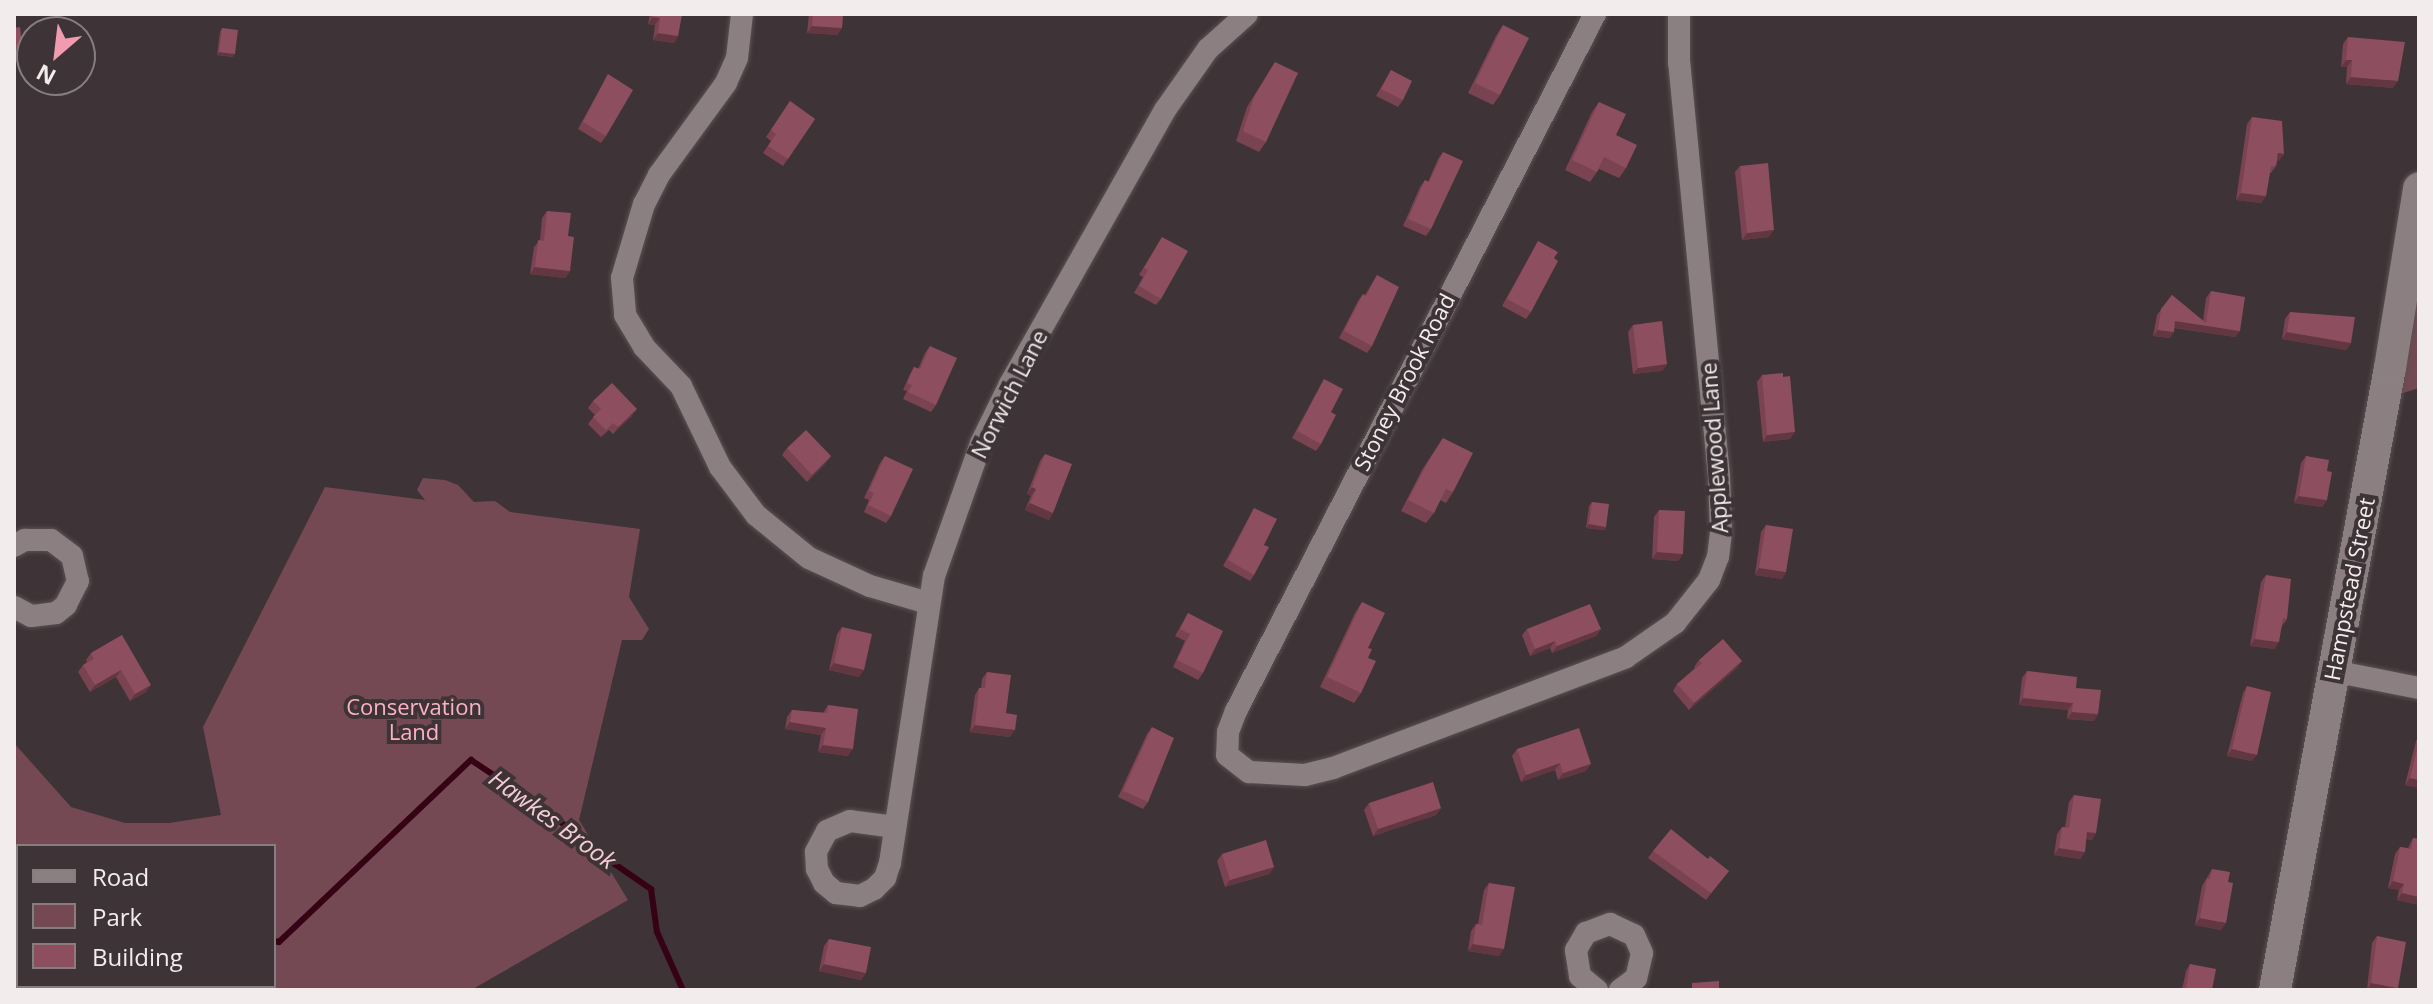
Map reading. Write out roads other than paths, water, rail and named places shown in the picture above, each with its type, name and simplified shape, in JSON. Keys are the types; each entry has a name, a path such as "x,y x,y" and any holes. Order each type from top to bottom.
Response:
{"main road":[{"name":"Hampstead Street","path":"2275,990 2390,368 2419,188"}],"street":[{"path":"742,14 737,58 726,83 659,175 644,204 622,278 625,315 644,347 681,386 720,467 738,493 782,540 838,573 928,603"},
{"name":"Norwich Lane","path":"895,827 928,603 952,521 981,443 1010,384 1172,100 1208,49 1247,14"},
{"name":"Stoney Brook Road","path":"1227,755 1228,732 1245,691 1595,14"},
{"name":"Applewood Lane","path":"1227,755 1249,772 1279,776 1305,775 1333,768 1626,657 1675,623 1709,580 1718,557 1721,531 1719,476 1679,63 1679,14"},
{"path":"14,546 25,540 51,540 72,556 78,581 66,605 56,613 31,616 14,607"},
{"path":"2333,671 2419,688"},
{"path":"1597,990 1580,976 1576,950 1591,929 1610,924 1634,935 1642,953 1639,973 1620,990"}],"waterway":[{"name":"Hawkes Brook","path":"276,941 279,942 471,760 542,807 651,889 657,932 683,990"}],"park label":[{"name":"Conservation Land","path":"414,718"}]}
